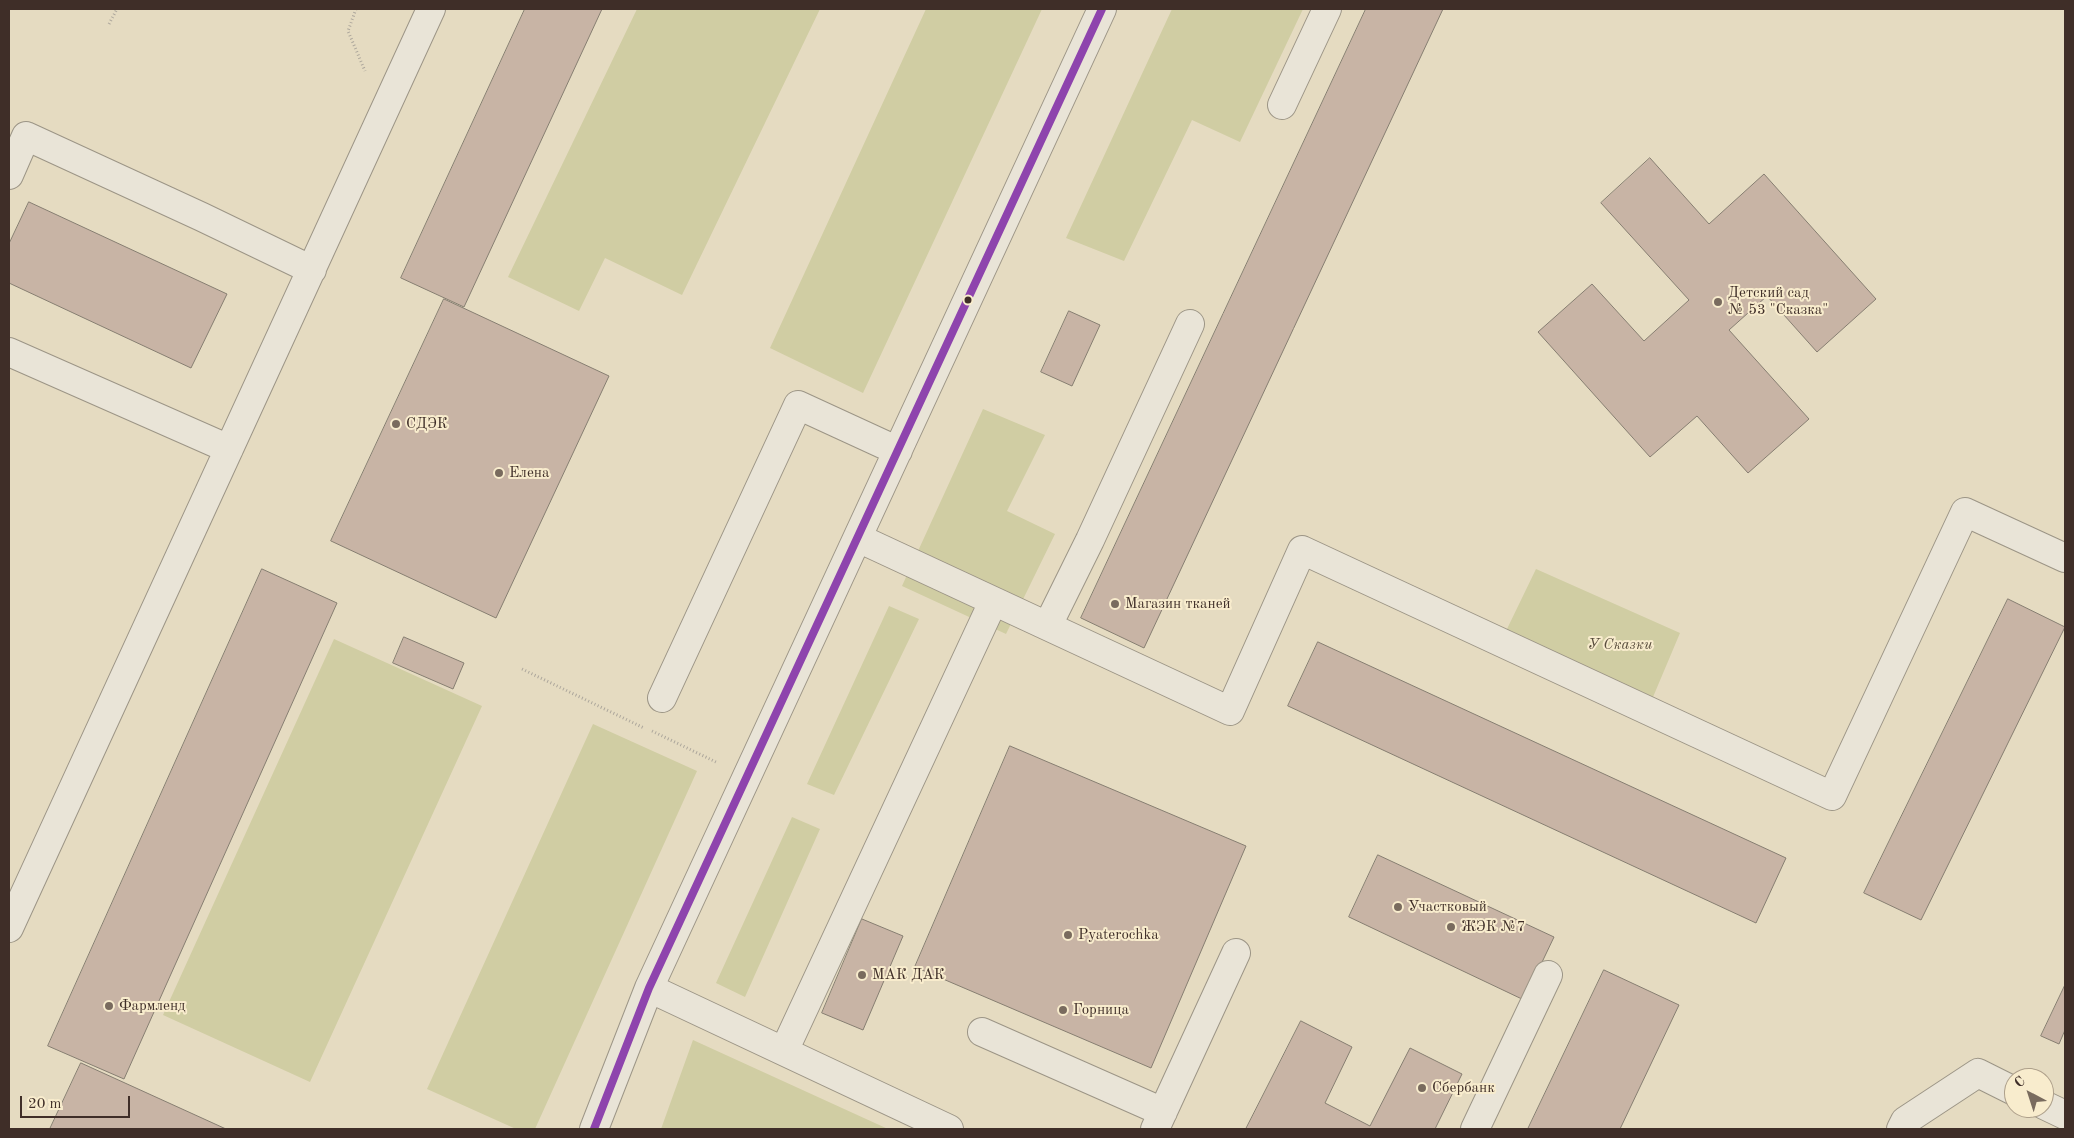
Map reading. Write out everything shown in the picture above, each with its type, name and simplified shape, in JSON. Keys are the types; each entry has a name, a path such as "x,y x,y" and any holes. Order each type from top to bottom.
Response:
{"street":[{"path":"9,928 432,9"},
{"path":"594,1129 649,988 1102,9"},
{"path":"1282,105 1327,9"},
{"path":"9,175 26,136 312,270"},
{"path":"1048,626 1190,324"},
{"path":"9,352 229,449"},
{"path":"662,698 798,405 898,451"},
{"path":"858,538 1230,711 1302,550 1832,796 1965,512 2065,558"},
{"path":"784,1052 993,602"},
{"path":"982,1032 1159,1120 1236,953"},
{"path":"1475,1129 1548,975"},
{"path":"649,988 949,1129"},
{"path":"1903,1125 1978,1073 2004,1085"}],"path":[{"path":"109,24 117,9"},
{"path":"356,9 348,32 384,112"},
{"path":"522,669 746,777"}],"green space":[{"path":"637,9 820,9 682,295 605,258 579,311 508,277"},
{"path":"926,9 1042,9 863,393 770,348"},
{"path":"1172,9 1303,9 1240,142 1192,120 1124,261 1066,238"},
{"path":"983,409 1045,435 1007,511 1055,534 1006,634 902,586"},
{"name":"У Сказки","path":"1536,569 1680,633 1653,697 1506,631"},
{"path":"889,606 919,619 834,795 807,784"},
{"path":"334,639 482,706 310,1082 163,1015"},
{"path":"593,724 697,771 535,1129 516,1129 427,1089"},
{"path":"792,817 820,829 745,997 716,983"},
{"path":"693,1040 888,1129 661,1129"}],"building":[{"path":"525,9 602,9 464,307 401,278"},
{"path":"1366,9 1443,9 1144,648 1081,618"},
{"path":"1650,158 1709,224 1764,174 1876,299 1817,352 1767,296 1729,330 1809,419 1748,473 1697,416 1650,457 1538,332 1592,284 1644,341 1689,300 1601,203"},
{"path":"29,202 227,294 191,368 9,283 9,244"},
{"path":"444,299 609,376 496,618 331,541"},
{"path":"1069,311 1100,325 1072,386 1041,372"},
{"path":"262,569 337,603 124,1079 48,1046"},
{"path":"2008,599 2065,627 1921,920 1864,893"},
{"path":"404,637 464,663 453,689 393,663"},
{"path":"1318,642 1786,858 1756,923 1288,706"},
{"name":"Pyaterochka","path":"1010,746 1246,846 1151,1068 915,967"},
{"name":"ЖЭК №7","path":"1378,855 1554,937 1524,1000 1349,917"},
{"name":"МАК ДАК","path":"862,919 903,936 863,1030 822,1013"},
{"path":"1604,970 1679,1005 1620,1129 1528,1129"},
{"path":"2065,985 2065,1030 2059,1044 2041,1036"},
{"name":"Сбербанк","path":"1301,1021 1352,1047 1325,1103 1370,1126 1410,1048 1462,1074 1435,1129 1246,1129"},
{"path":"81,1063 226,1129 50,1129"}],"transit line":[{"path":"594,1129 649,988 1102,9"}],"place":[{"name":"Детский сад № 53 \"Сказка\"","path":"1718,302"},
{"name":"СДЭК","path":"396,424"},
{"name":"Елена","path":"499,473"},
{"name":"Магазин тканей","path":"1115,604"},
{"name":"Участковый","path":"1398,907"},
{"name":"ЖЭК №7","path":"1451,927"},
{"name":"Pyaterochka","path":"1068,935"},
{"name":"МАК ДАК","path":"862,975"},
{"name":"Фармленд","path":"109,1006"},
{"name":"Горница","path":"1063,1010"},
{"name":"Сбербанк","path":"1422,1088"}]}
